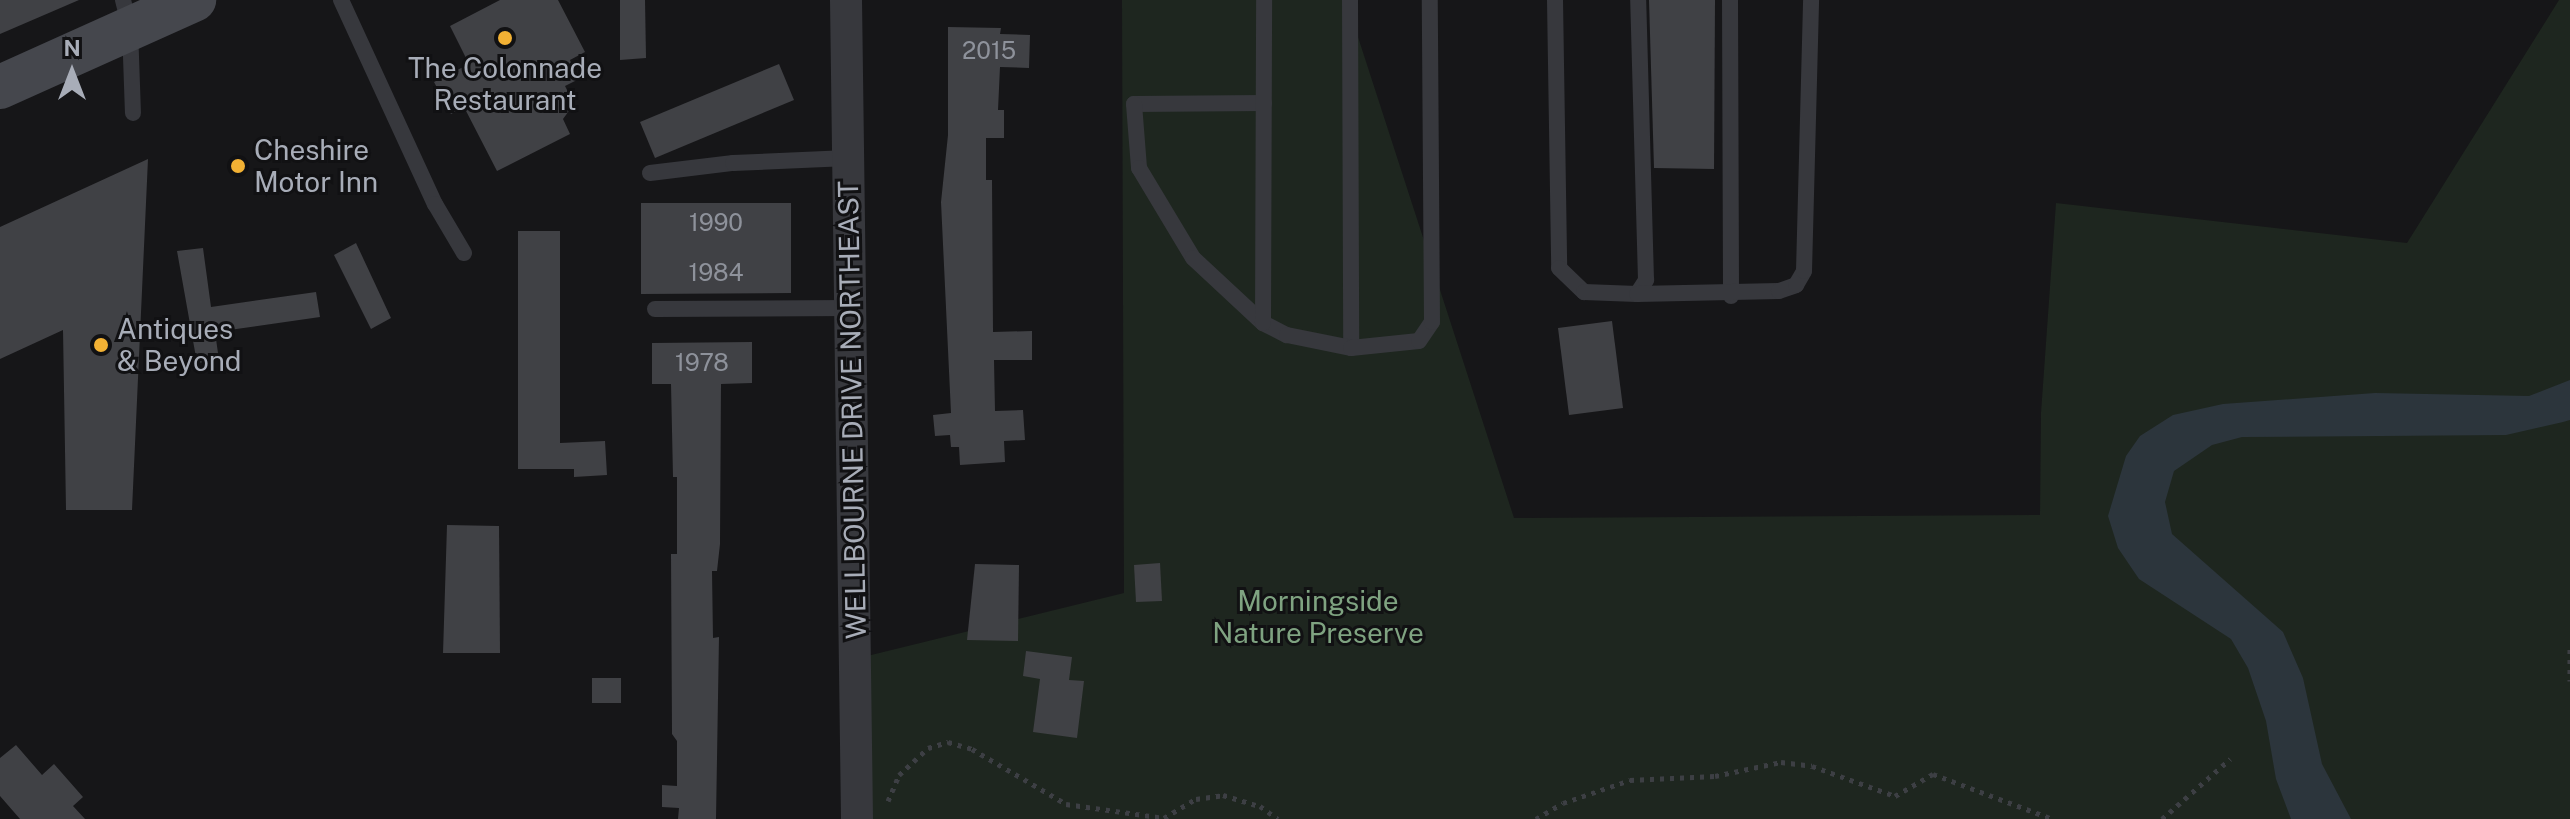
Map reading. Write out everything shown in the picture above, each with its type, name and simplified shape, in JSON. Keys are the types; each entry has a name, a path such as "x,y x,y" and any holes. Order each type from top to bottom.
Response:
{"main road":[{"path":"0,87 127,14 194,0"}],"street":[{"name":"WELLBOURNE DRIVE NORTHEAST","path":"846,0 850,308 870,815"}],"lane":[{"path":"341,0 435,204 464,253"},
{"path":"1263,323 1264,0"},
{"path":"1350,0 1351,348"},
{"path":"1264,103 1134,104 1139,168 1193,258 1263,323 1287,335 1351,348 1419,341 1432,322 1430,0"},
{"path":"1555,0 1559,268 1584,292 1731,296 1779,291 1796,285 1804,271 1811,0"},
{"path":"1637,294 1646,280 1638,0"},
{"path":"1730,0 1731,296"},
{"path":"127,14 133,113"},
{"path":"650,173 733,163 848,158"},
{"path":"655,309 850,308"}],"path":[{"path":"2570,649 2570,681"},
{"path":"870,815 899,775 928,748 948,742 972,749 1066,804 1164,818 1196,799 1223,795 1260,806 1278,819"},
{"path":"2162,819 2230,759"},
{"path":"1536,819 1563,803 1630,780 1715,776 1781,762 1812,766 1895,796 1933,774 2053,819"}],"green space":[{"name":"Morningside Nature Preserve","path":"1122,0 1346,0 1514,518 2040,515 2041,413 2056,203 2407,243 2559,0 2570,0 2570,819 860,819 859,658 1124,593"}],"shaded area":[{"path":"2570,380 2570,420 2563,422 2506,435 2242,437 2212,445 2174,471 2165,502 2172,534 2283,632 2303,678 2322,764 2351,819 2291,819 2276,779 2266,721 2248,668 2231,639 2139,579 2118,548 2108,516 2126,456 2140,436 2173,415 2223,404 2375,393 2529,396"}],"building":[{"path":"0,0 79,0 0,34"},
{"path":"500,0 558,0 585,52 570,60 577,80 565,86 574,104 563,119 570,134 497,171 464,107 451,114 434,82 469,64 450,26"},
{"path":"620,0 645,0 646,58 620,60"},
{"path":"1649,0 1715,0 1714,169 1654,168"},
{"path":"948,27 1001,28 1000,34 1030,35 1029,68 1000,67 998,110 1004,110 1004,138 986,138 986,180 992,180 993,332 1032,331 1032,360 994,360 995,411 1023,410 1025,440 1004,441 1005,462 960,465 959,447 951,447 950,435 935,436 933,415 951,413 941,202 948,135"},
{"path":"779,64 794,100 655,158 640,122"},
{"name":"Antiques & Beyond","path":"148,159 132,510 66,510 63,330 0,359 0,227"},
{"path":"641,203 791,203 791,293 641,294"},
{"path":"518,231 560,231 560,443 605,441 607,475 574,477 574,469 518,469"},
{"path":"356,243 391,318 371,329 334,255"},
{"path":"203,248 211,307 316,292 320,317 215,332 219,360 197,363 177,251"},
{"path":"1612,321 1623,408 1569,415 1558,328"},
{"path":"752,342 752,383 721,384 720,544 717,571 712,571 713,638 719,637 716,819 678,819 679,808 662,807 662,785 677,786 677,741 672,734 671,554 677,554 677,477 673,477 671,384 652,384 652,343"},
{"path":"447,525 499,526 500,653 443,653"},
{"path":"1160,563 1162,601 1136,602 1134,565"},
{"path":"975,564 1019,565 1018,641 967,640"},
{"path":"1026,651 1072,657 1069,680 1084,681 1077,738 1033,732 1040,679 1023,676"},
{"path":"592,678 621,678 621,703 592,703"},
{"path":"16,745 42,775 54,764 83,797 73,806 85,819 20,819 0,796 0,758"}],"place":[{"name":"The Colonnade Restaurant","path":"505,38"},
{"name":"Cheshire Motor Inn","path":"238,166"},
{"name":"Antiques & Beyond","path":"101,345"}]}
